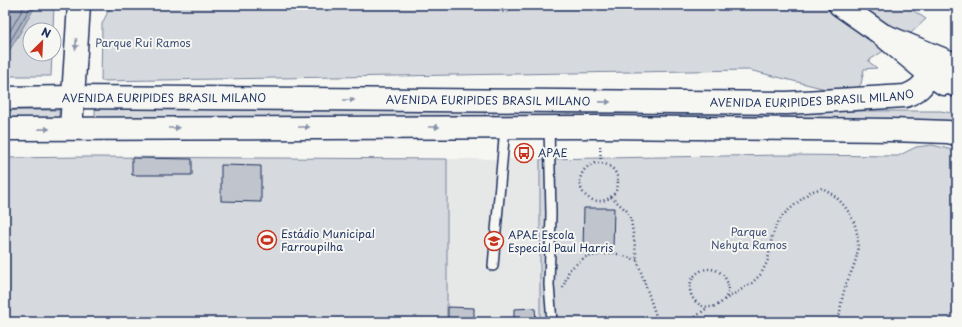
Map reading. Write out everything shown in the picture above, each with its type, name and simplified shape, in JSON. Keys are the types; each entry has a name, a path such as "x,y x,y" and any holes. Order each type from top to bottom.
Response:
{"main road":[{"path":"71,128 79,5"},
{"path":"840,5 880,33 929,74 957,93"},
{"path":"880,33 957,65"},
{"path":"929,74 957,86"},
{"name":"AVENIDA EURIPIDES BRASIL MILANO","path":"5,98 72,97 787,103 905,96 916,92 925,83 929,74"},
{"path":"5,130 71,128 549,126 891,130 948,132 957,134"}],"lane":[{"path":"492,266 505,126"},
{"path":"549,126 551,214 549,285 552,322"}],"path":[{"path":"488,5 497,10 508,13 511,5"},
{"path":"600,146 601,163"},
{"path":"601,163 612,168 616,173 618,186 611,197 606,200 593,200 584,193 580,181 584,170 589,166 601,163"},
{"path":"724,300 728,289 724,278 720,273 710,269 702,270 692,278 690,285 692,297 702,306 708,307 714,306 724,300 752,283 761,274 768,260 772,237 776,226 784,214 810,192 822,188 833,193 844,204 854,220 858,235 857,253 844,290 839,322"},
{"path":"611,197 627,211 631,220 637,260 658,322"},
{"path":"563,294 569,270 585,256 614,253 637,260"},
{"path":"689,322 708,307"}],"shaded area":[{"name":"APAE Escola Especial Paul Harris","path":"447,159 540,159 540,322 447,322"}],"green space":[{"path":"5,5 54,5 53,22 22,22 22,62 52,62 51,76 5,76"},
{"name":"Parque Rui Ramos","path":"111,5 905,5 926,19 911,33 868,61 877,68 864,69 861,84 850,95 749,70 101,81 102,24"},
{"path":"95,108 485,110 485,120 95,118"},
{"path":"5,110 59,110 59,120 5,120"},
{"path":"493,110 941,111 957,114 957,124 921,120 493,120"},
{"name":"Parque Nehyta Ramos","path":"932,145 957,151 957,322 540,322 540,159 784,155 898,156 916,147"},
{"name":"Estádio Municipal Farroupilha","path":"5,158 447,159 447,322 5,322"}],"water":[{"path":"5,5 31,5 35,7 26,22 22,22 22,29 5,58"}],"building":[{"path":"132,158 192,159 192,175 132,175"},
{"path":"221,165 261,166 261,202 221,201"},
{"path":"584,208 614,208 613,248 583,248"},
{"path":"448,307 474,308 474,322 448,322"},
{"path":"535,308 536,322 514,322 514,309"}],"place":[{"name":"APAE","path":"524,153"},
{"name":"Estádio Municipal Farroupilha","path":"267,240"},
{"name":"APAE Escola Especial Paul Harris","path":"494,241"}]}
